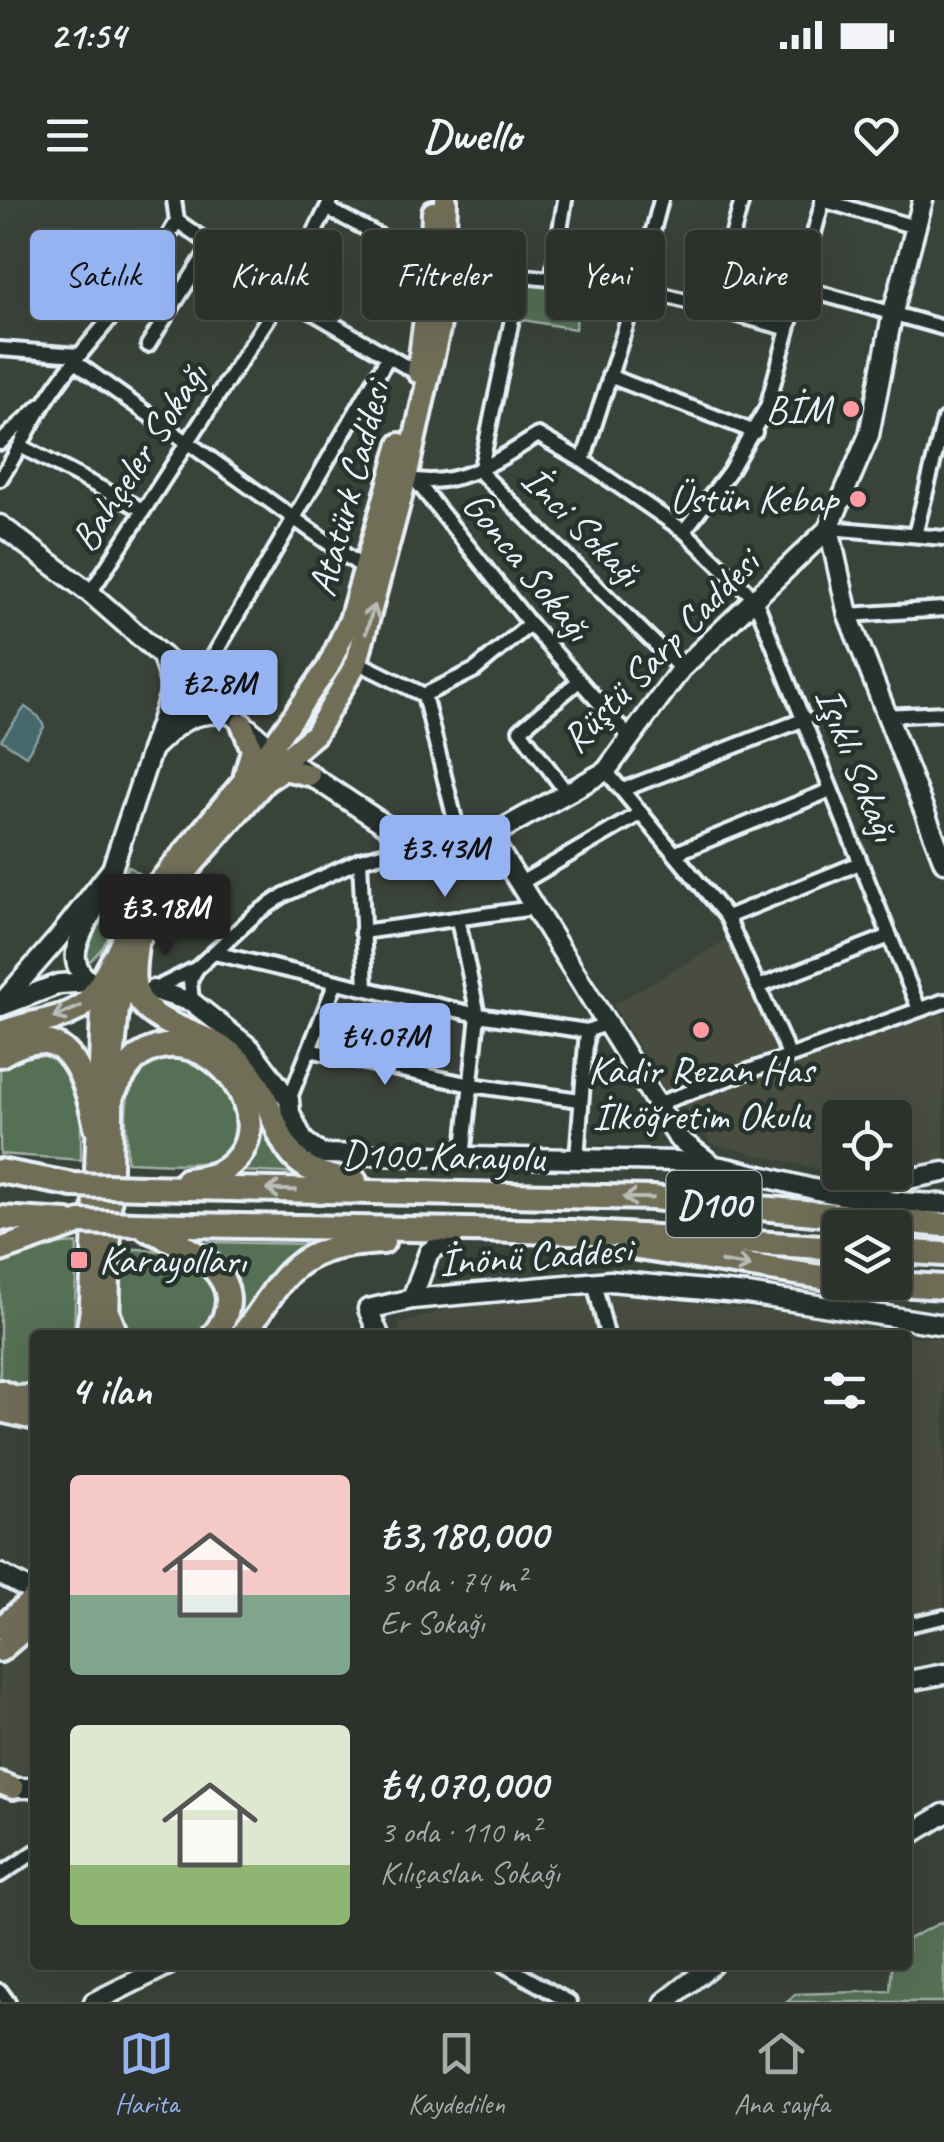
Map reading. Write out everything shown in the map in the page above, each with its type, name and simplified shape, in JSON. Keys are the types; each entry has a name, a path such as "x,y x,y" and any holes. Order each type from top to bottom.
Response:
{"highway":[{"path":"136,944 132,980 143,1004 158,1016 224,1046 246,1067 269,1102 280,1142 297,1162 345,1180 483,1195"},
{"path":"0,1034 18,1024 60,1017 79,1008 92,997 112,960"},
{"path":"0,1055 34,1041 58,1048 69,1056 85,1079 96,1128"},
{"path":"113,1093 141,1056 166,1048 186,1048 220,1064 239,1085 246,1107 247,1132 240,1153 225,1170 144,1186"},
{"path":"0,1171 73,1185"},
{"name":"D100 Karayolu","path":"0,1186 652,1198 944,1225"},
{"name":"D100 Karayolu","path":"0,1218 572,1232 822,1247"},
{"path":"0,1250 81,1222"},
{"path":"135,1224 178,1242 212,1264 226,1289 225,1317 217,1330"},
{"path":"246,1330 279,1283 304,1258 340,1244 428,1239 460,1230"},
{"path":"572,1232 673,1256 822,1277"},
{"path":"912,1252 944,1254"},
{"path":"912,1286 944,1288"},
{"path":"0,1392 30,1398"},
{"path":"0,1410 30,1417"}],"main road":[{"name":"Atatürk Caddesi","path":"433,200 435,230"},
{"name":"Atatürk Caddesi","path":"442,230 446,200"},
{"name":"Atatürk Caddesi","path":"100,1328 118,1010 136,944 169,894 263,782 350,620 418,373 428,320"},
{"name":"Atatürk Caddesi","path":"100,1328 96,1128 102,1011 112,960 137,909 240,786 278,753 315,734 357,662 411,480 439,320"},
{"path":"237,719 252,750 240,786"},
{"path":"263,782 284,769 309,774"},
{"path":"0,1628 30,1600"},
{"path":"0,1651 30,1625"}],"street":[{"path":"0,479 46,400 134,290 178,221 174,200"},
{"path":"560,230 565,200"},
{"path":"653,230 661,200"},
{"path":"734,230 742,200"},
{"path":"814,230 822,200 914,227"},
{"path":"923,200 892,316 869,435 828,528 848,615 944,862"},
{"path":"329,204 375,230"},
{"name":"Bahçeler Sokağı","path":"316,230 329,204"},
{"path":"178,221 195,232"},
{"path":"148,345 195,271"},
{"path":"821,294 944,328"},
{"name":"Bahçeler Sokağı","path":"90,593 267,320"},
{"path":"324,320 418,373"},
{"path":"480,472 512,320"},
{"path":"583,461 627,320"},
{"path":"758,320 786,328"},
{"path":"684,531 755,432 775,386 788,320"},
{"path":"0,350 76,359 365,569"},
{"path":"147,754 196,686 388,357"},
{"path":"609,376 755,432"},
{"path":"0,442 46,400"},
{"path":"915,536 944,420"},
{"path":"411,480 480,472 538,436 583,461 684,531 755,599"},
{"path":"22,447 143,510"},
{"name":"İnci Sokağı","path":"480,472 680,669"},
{"name":"Gonca Sokağı","path":"411,480 629,737"},
{"path":"0,524 90,593 278,753 416,844"},
{"path":"828,528 944,538"},
{"name":"Rüştü Sarp Caddesi","path":"416,844 459,836 490,836 606,771 680,669 828,528"},
{"name":"Işıklı Sokağı","path":"755,599 919,1010"},
{"path":"848,615 944,609"},
{"path":"424,695 475,670 530,624"},
{"path":"0,1006 59,984 91,982 79,974 74,960 76,946 96,913 170,694 162,656"},
{"path":"357,662 424,695 459,836"},
{"path":"567,793 520,730 579,681"},
{"path":"885,716 944,712"},
{"path":"147,754 184,718 196,714 237,719"},
{"path":"622,790 804,719"},
{"path":"606,771 728,918 789,1055"},
{"path":"676,853 832,790"},
{"path":"519,884 641,813"},
{"path":"490,836 678,1138 714,1164"},
{"path":"152,990 196,968 284,894 360,860 416,844"},
{"path":"360,860 366,988"},
{"path":"728,918 860,863"},
{"path":"0,1006 112,869"},
{"path":"362,932 534,908"},
{"path":"458,920 478,1014 463,1158"},
{"path":"758,987 890,936"},
{"path":"214,953 478,1014 587,1031 605,1024"},
{"path":"192,1002 190,980 196,968"},
{"path":"336,982 289,1100 290,1113 302,1140 321,1154 676,1160 714,1164 825,1192 888,1202 944,1201"},
{"path":"152,990 192,1002 250,1048 289,1100"},
{"path":"657,1104 944,1001"},
{"path":"577,1158 587,1031"},
{"path":"309,1050 471,1085 580,1100"},
{"path":"676,1160 678,1138"},
{"path":"825,1192 867,1189 944,1172"},
{"path":"923,1176 918,1182 920,1191 944,1201"},
{"path":"412,1299 429,1252 460,1230"},
{"path":"594,1282 606,1330"},
{"name":"İnönü Caddesi","path":"378,1330 368,1309 412,1299 594,1282 648,1283 748,1294 944,1325"},
{"path":"0,1574 30,1592"},
{"path":"912,1624 944,1617"},
{"path":"912,1680 944,1674"},
{"path":"4,1787 30,1788"},
{"path":"912,1834 944,1814"},
{"path":"0,1875 30,1855"},
{"path":"94,2002 158,1970"},
{"path":"513,1970 569,2002"},
{"path":"665,2002 706,1970"},
{"path":"0,1991 8,2002"}],"shaded area":[{"name":"Kadir Rezan Has İlköğretim Okulu","path":"732,937 785,1054 667,1094 613,1005"},
{"path":"944,1013 944,1167 912,1175 912,1100 822,1100 822,1170 710,1143 683,1104"},
{"path":"607,1293 854,1321 858,1330 614,1330"},
{"path":"590,1296 598,1330 401,1330 399,1324 455,1307"},
{"path":"912,1336 944,1339 944,1609 912,1615"},
{"path":"30,1640 30,1774 0,1772 0,1660"}],"green space":[{"path":"530,282 546,285 546,320 577,320 575,329 523,320"},
{"path":"128,866 148,880 121,913 103,947 90,961 85,961 95,926"},
{"path":"42,1048 73,1069 81,1107 81,1160 0,1154 0,1061"},
{"path":"178,1054 216,1072 241,1118 233,1143 224,1155 206,1162 127,1162 127,1108 134,1081 143,1070"},
{"path":"262,1119 304,1174 236,1171 255,1142"},
{"path":"209,1242 308,1244 283,1264 236,1330 225,1330 234,1295 228,1266"},
{"path":"77,1243 74,1330 30,1330 30,1388 22,1389 0,1380 0,1260 25,1247"},
{"path":"123,1248 180,1252 213,1281 218,1307 206,1330 126,1330 121,1314"},
{"path":"944,1921 944,2002 787,2002 795,1994 890,1991 892,1970 912,1970 912,1937"}],"water":[{"path":"25,707 39,717 44,727 26,756 1,740"}],"place":[{"name":"BİM","path":"851,409"},
{"name":"Üstün Kebap","path":"858,499"},
{"name":"Kadir Rezan Has İlköğretim Okulu","path":"701,1030"},
{"name":"Karayolları","path":"79,1260"}]}
